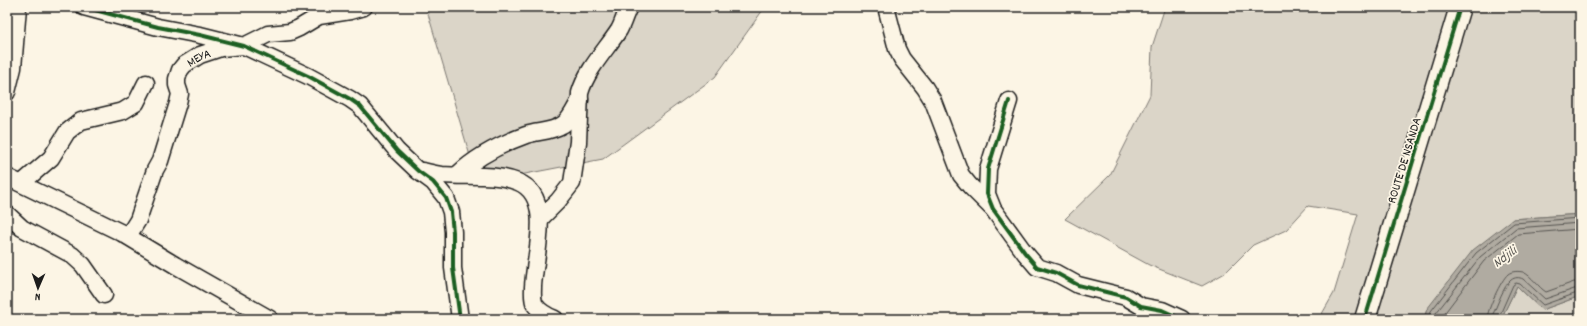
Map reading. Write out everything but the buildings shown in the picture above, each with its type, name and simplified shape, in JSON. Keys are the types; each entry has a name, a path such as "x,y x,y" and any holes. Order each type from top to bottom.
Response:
{"street":[{"path":"7,92 13,68 12,23 18,7"},
{"path":"84,7 158,28 200,35 244,46 308,76 350,99 366,112 397,151 418,171 433,182 446,198 451,212 453,232 453,268 460,319"},
{"name":"MEYA","path":"128,236 138,220 155,170 160,161 180,94 177,79 180,70 184,65 200,55 221,48 244,46 268,34 290,32 319,16 364,7"},
{"path":"540,219 558,201 572,183 578,142 582,86 620,28 629,7"},
{"path":"886,7 897,49 902,59 925,88 933,101 961,175 993,209 1037,267 1056,273 1078,284 1126,297 1142,306 1162,310 1182,319"},
{"name":"ROUTE DE NSANDA","path":"1365,319 1460,7"},
{"path":"22,184 51,158 67,132 81,121 123,111 136,103 146,83"},
{"path":"457,175 470,163 505,144 527,135 550,130 562,125 580,100"},
{"path":"993,209 987,194 988,169 1009,101"},
{"path":"418,171 442,175 503,178 520,183 534,194 538,202 540,219 533,277 533,298 535,304 545,315 555,319"},
{"path":"7,177 128,236 175,265 270,319"},
{"path":"7,214 22,228 72,255 83,265 104,295"}],"shaded area":[{"path":"426,7 765,7 715,77 603,159 478,183"},
{"path":"1165,7 1450,7 1356,319 1319,319 1334,293 1358,214 1308,206 1286,230 1253,245 1225,273 1202,286 1149,265 1065,219 1110,175 1150,95 1152,47"},
{"path":"1470,7 1580,7 1580,214 1513,219 1427,309 1424,319 1372,319"},
{"path":"1517,286 1542,310 1580,296 1580,319 1501,319"}],"water":[{"name":"Ndjili","path":"1580,214 1580,296 1542,310 1517,286 1501,319 1424,319 1427,309 1473,250 1513,219"}],"cycle path":[{"path":"84,7 158,27 200,35 244,46 308,76 360,106 397,151 418,171 433,182 446,198 451,212 453,232 453,268 460,319"},
{"path":"1365,319 1460,7"},
{"path":"1009,101 988,169 987,194 993,209 1025,253 1037,267 1056,273 1078,285 1126,297 1141,306 1162,310 1182,319"}]}
